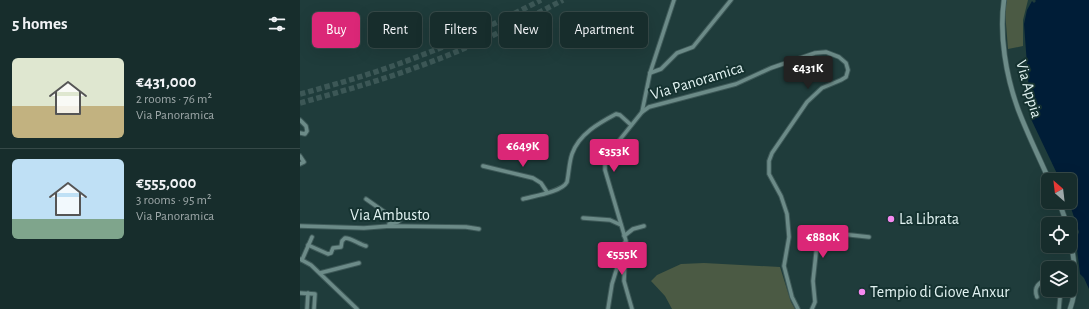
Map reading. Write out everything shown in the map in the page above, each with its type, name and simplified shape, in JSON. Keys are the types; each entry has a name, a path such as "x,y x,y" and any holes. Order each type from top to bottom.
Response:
{"main road":[{"name":"Via Appia","path":"1004,0 1004,40 1013,93 1022,119 1046,173"},
{"path":"1070,309 1075,293 1076,282 1072,253"}],"street":[{"path":"642,112 650,73 674,0"},
{"path":"650,73 661,68 677,53 693,47 731,0"},
{"name":"Via Panoramica","path":"632,309 624,282 626,241 606,176 605,163 608,154 642,112 653,105 741,82 771,68 813,53 826,52 839,57 845,62 848,68 846,77 822,88 807,102 772,153 769,161 769,174 782,196 786,210 789,233 785,268 792,296 798,309"},
{"path":"522,199 561,189 565,185 573,152 579,141 586,133 616,114 620,115 631,125"},
{"path":"300,120 305,125 307,131 305,134 300,133"},
{"path":"300,156 304,162 300,164"},
{"path":"483,166 533,178 542,184 547,192"},
{"path":"366,199 384,212 400,220 399,222 384,226"},
{"path":"583,218 610,220 621,225"},
{"name":"Via Ambusto","path":"300,226 367,228 384,226 466,227 479,229"},
{"path":"624,236 633,229 644,226"},
{"path":"812,309 815,302 813,281 817,244 820,238 832,233 870,237"},
{"path":"312,237 301,259 320,273 357,309"},
{"path":"308,245 328,254 331,253 333,248 341,247 342,240 345,238 350,238 356,243 366,246"},
{"path":"608,309 612,284 626,241"},
{"path":"320,273 359,264"},
{"path":"1037,297 1035,291 1037,285 1041,283"},
{"path":"300,293 315,294 314,309"},
{"path":"307,309 308,293"},
{"path":"1059,297 1059,309"}],"green space":[{"path":"1007,0 1028,0 1023,20 1023,46 1008,49 1005,11"},
{"path":"704,263 780,267 791,302 795,309 672,309 665,296 651,281 657,275 681,264"}],"water":[{"path":"1035,0 1089,0 1089,289 1084,278 1080,274 1077,248 1077,237 1079,232 1077,217 1074,217 1071,209 1077,209 1077,173 1057,173 1031,119 1024,24 1027,10 1032,1 1034,3 1036,1"}],"tunnel":[{"path":"300,94 407,61 452,43 541,0"},
{"path":"300,103 380,80 412,69 496,34 563,0"}],"place":[{"name":"La Librata","path":"891,219"},
{"name":"Tempio di Giove Anxur","path":"862,292"}]}
